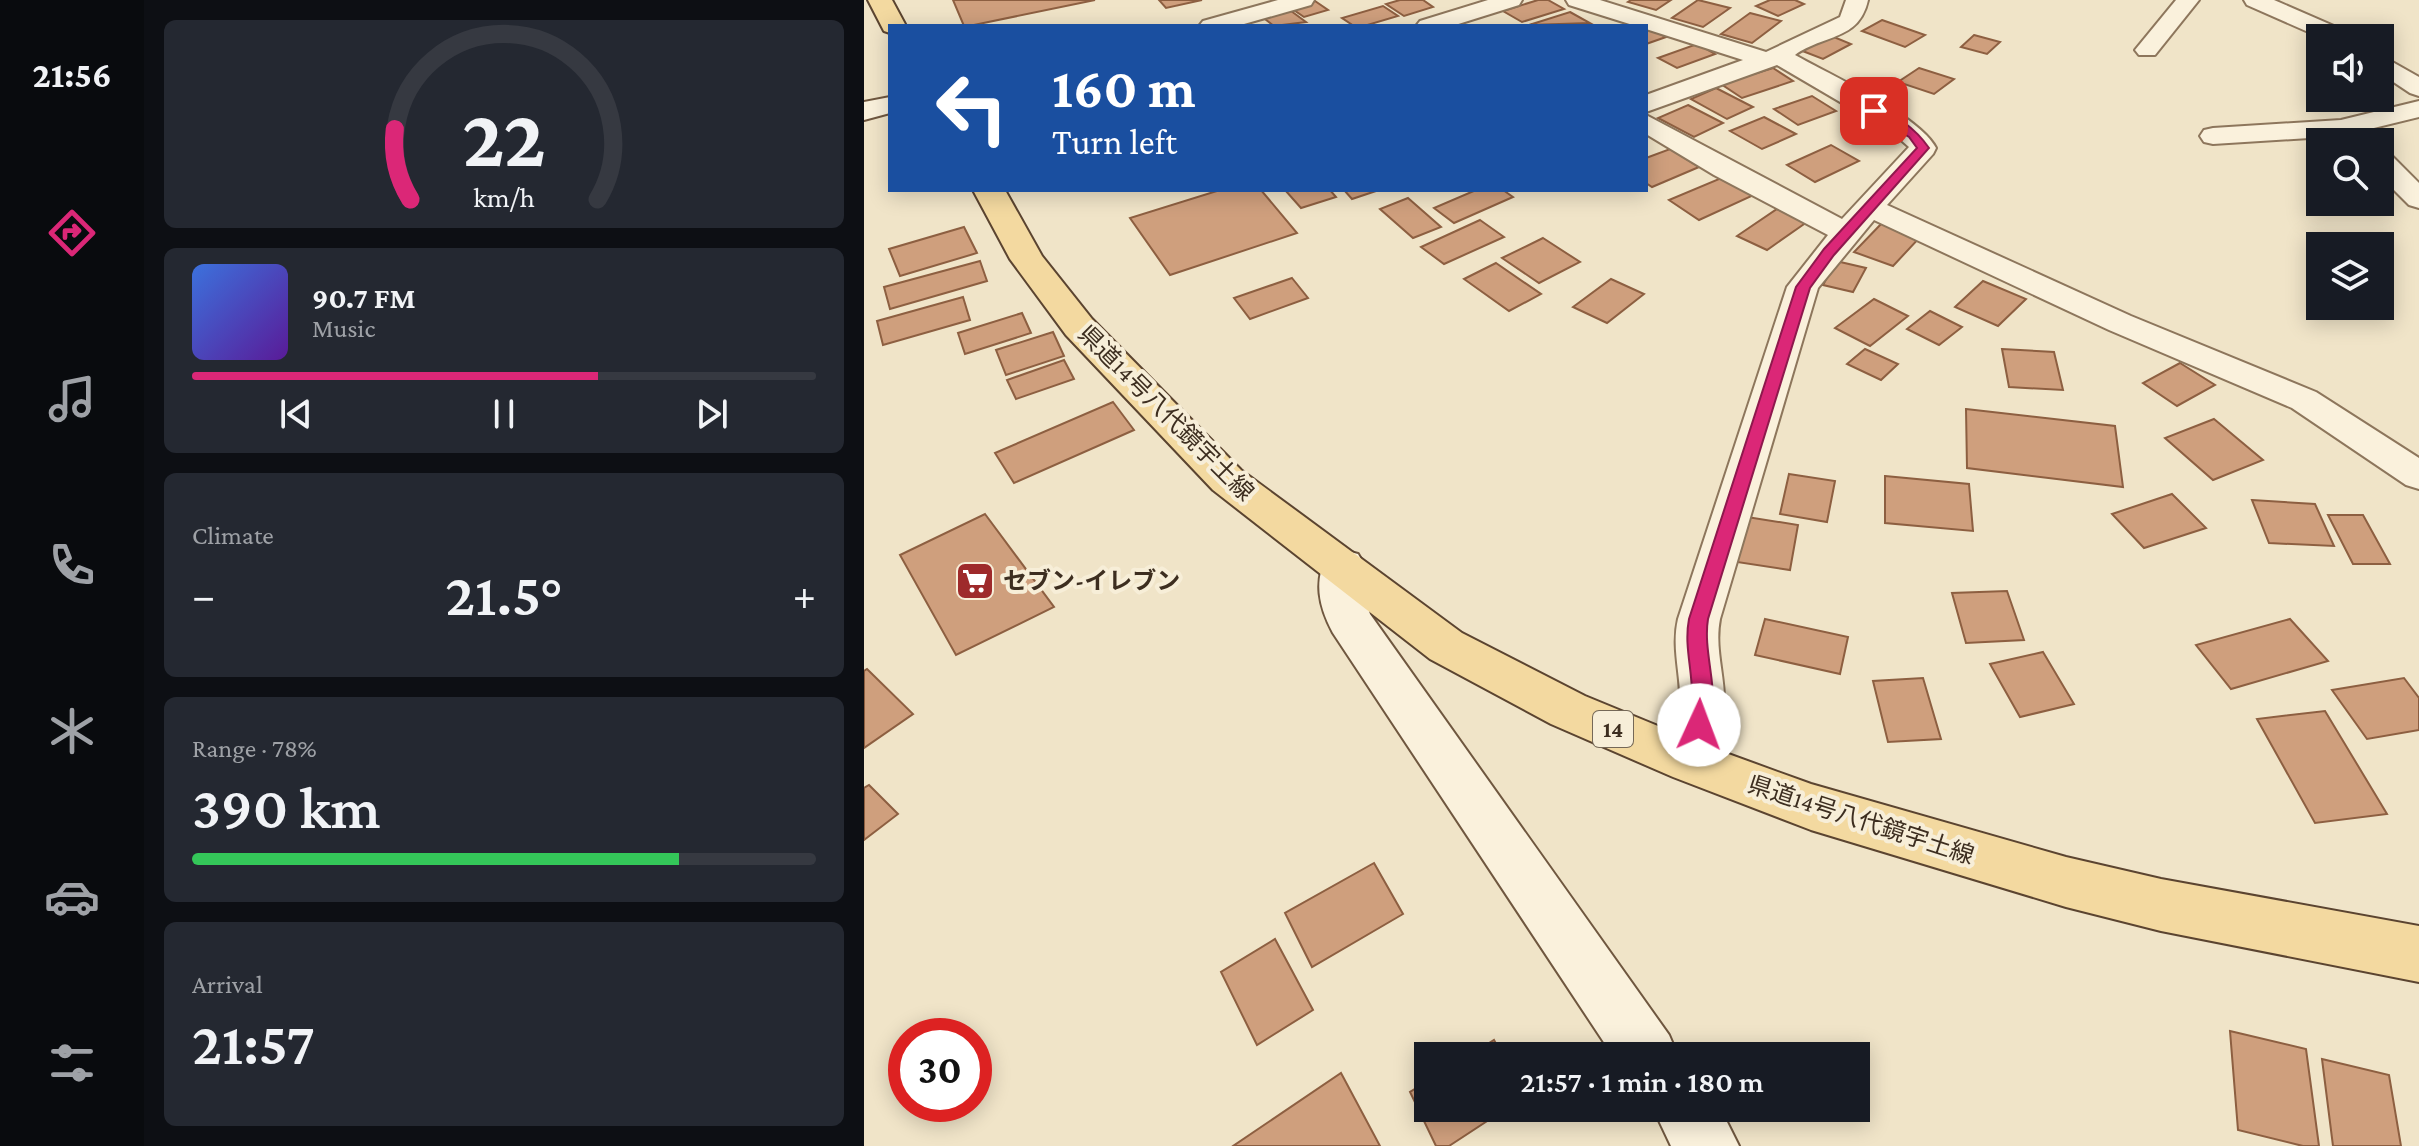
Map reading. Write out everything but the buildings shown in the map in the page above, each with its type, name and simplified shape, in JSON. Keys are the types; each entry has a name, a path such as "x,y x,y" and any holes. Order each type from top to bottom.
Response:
{"main road":[{"path":"880,0 892,24"},
{"name":"県道14号八代鏡宇土線","path":"990,192 1027,259 1079,327 1227,480 1446,646 1568,710 1691,762 1811,807 2066,882 2161,905 2419,954"}],"street":[{"path":"1225,0 1250,22 1303,0"},
{"path":"1434,24 1511,0"},
{"path":"1577,0 1640,24"},
{"path":"1648,103 1773,58 1790,47 1848,22 1857,0"},
{"path":"2147,50 2188,0"},
{"path":"2255,0 2310,24"},
{"path":"1648,26 1773,58 1902,127 1923,148 1803,287 1699,619 1695,638 1702,707 1691,762"},
{"path":"2394,71 2419,88"},
{"path":"864,111 888,105"},
{"path":"2369,128 2419,109"},
{"path":"1648,124 1724,169 1848,234"},
{"path":"2213,136 2306,135"},
{"path":"2394,174 2419,199"},
{"path":"1871,208 2120,323 2304,400 2419,476"},
{"path":"1343,566 1340,591 1349,620 1638,1042"},
{"path":"1692,1122 1707,1146"}],"place":[{"name":"セブン-イレブン","path":"975,581"}],"route":[{"path":"1699,725 1703,696 1695,638 1699,619 1803,287 1829,252 1923,148 1913,135 1874,111"}]}
